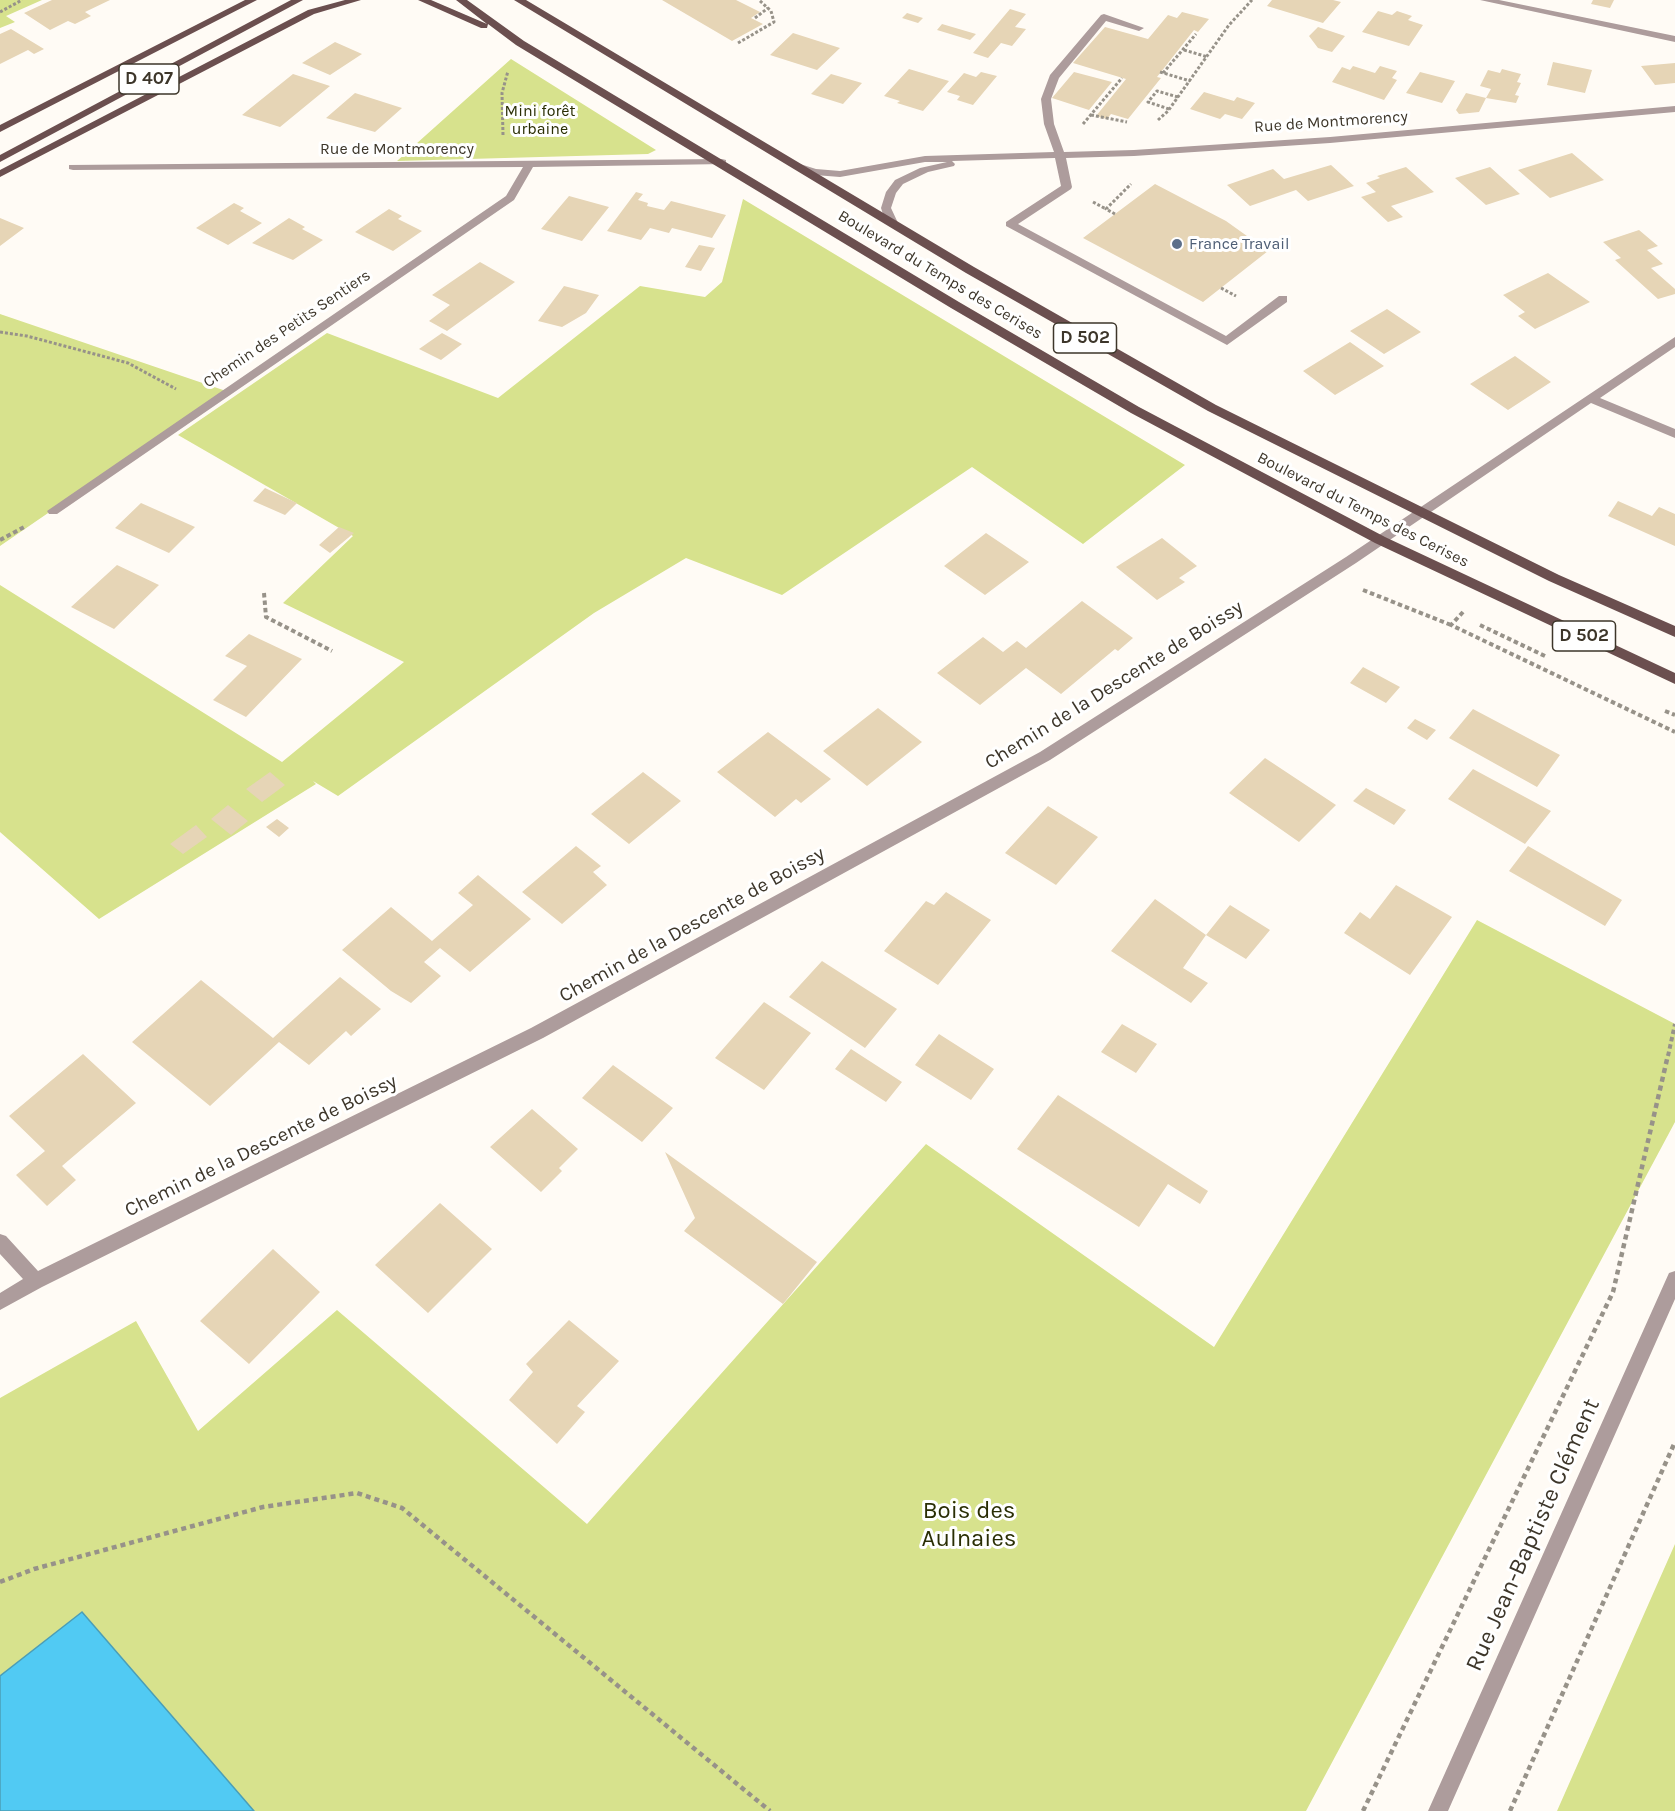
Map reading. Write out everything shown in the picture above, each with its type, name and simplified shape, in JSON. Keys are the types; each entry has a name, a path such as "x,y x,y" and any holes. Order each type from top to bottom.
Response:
{"main road":[{"name":"D 407","path":"0,129 252,0"},
{"name":"D 407","path":"0,159 298,0"},
{"path":"0,174 311,12 356,0"},
{"path":"423,0 443,6 520,43"},
{"name":"Boulevard du Temps des Cerises","path":"460,0 520,43 722,162 955,305 1135,410 1380,540 1675,679"},
{"name":"Boulevard du Temps des Cerises","path":"519,0 1080,335 1203,403 1554,578 1675,632"}],"street":[{"path":"1485,0 1675,39"},
{"path":"1139,28 1104,17 1054,77 1046,99 1049,124 1060,155 1067,187 1010,224 1227,341 1283,299"},
{"name":"Rue de Montmorency","path":"800,167 815,172 840,174 925,159 1134,153 1330,140 1675,109"},
{"name":"Rue de Montmorency","path":"892,223 886,208 891,192 899,182 924,170 989,158"},
{"name":"Rue de Montmorency","path":"73,167 722,162"},
{"name":"Chemin des Petits Sentiers","path":"53,511 510,198 529,165"},
{"path":"1422,513 1675,341"},
{"path":"1592,399 1675,434"},
{"name":"Chemin de la Descente de Boissy","path":"0,1302 36,1281 537,1033 1024,767 1333,572 1422,513"},
{"path":"0,1242 36,1281"},
{"name":"Rue Jean-Baptiste Clément","path":"1438,1811 1675,1279"}],"path":[{"path":"0,12 22,0"},
{"path":"738,43 774,22 768,8 759,0"},
{"path":"1155,123 1169,109 1229,25 1252,0"},
{"path":"755,18 768,8"},
{"path":"1190,81 1162,73 1196,34"},
{"path":"1184,50 1208,57"},
{"path":"508,70 502,93 503,135 509,165"},
{"path":"1078,129 1122,78"},
{"path":"1169,109 1148,102 1157,91 1178,97"},
{"path":"1116,214 1106,209 1126,191 1139,172 1134,153"},
{"path":"0,332 27,336 128,363 206,405"},
{"path":"1333,572 1383,599 1451,625"},
{"path":"264,593 266,617 332,651"},
{"path":"1363,1811 1613,1292 1675,1024"},
{"path":"1510,1811 1675,1442"},
{"path":"0,1582 34,1569 263,1507 357,1493 402,1508 770,1811"}],"green space":[{"path":"0,0 42,0 6,16 15,22 0,28"},
{"name":"Mini forêt urbaine","path":"511,59 656,150 648,154 397,161"},
{"path":"743,199 1185,465 1083,544 972,467 782,595 686,558 594,613 338,796 313,781 316,784 99,919 0,832 0,585 282,762 404,662 283,603 353,536 178,435 327,333 498,398 640,286 705,297 722,282"},
{"path":"0,314 226,391 0,546"},
{"name":"Bois des Aulnaies","path":"1477,920 1675,1024 1675,1122 1306,1811 0,1811 0,1398 136,1321 198,1431 337,1310 587,1524 926,1144 1214,1347"},
{"path":"1675,1544 1675,1811 1557,1811"}],"water":[{"path":"82,1612 254,1811 0,1811 0,1676"}],"building":[{"path":"52,0 110,0 85,12 91,16 75,24 68,21 50,30 24,13"},
{"path":"662,0 736,0 760,12 751,18 763,24 732,41"},
{"path":"1272,0 1341,2 1323,23 1267,6"},
{"path":"1593,0 1614,0 1610,8 1591,4"},
{"path":"1010,9 1026,14 1015,27 1026,29 1012,46 1001,43 988,58 973,53"},
{"path":"1378,11 1392,15 1397,11 1412,16 1408,20 1423,25 1409,46 1362,32"},
{"path":"1182,12 1209,19 1198,32 1194,30 1157,77 1161,78 1128,119 1111,114 1107,119 1096,116 1126,79 1073,63 1105,27 1148,39 1168,15 1177,18"},
{"path":"907,13 923,18 918,23 902,18"},
{"path":"942,24 976,34 970,40 937,30"},
{"path":"1318,27 1345,36 1332,52 1318,48 1309,36"},
{"path":"11,29 44,49 34,54 28,50 0,64 0,34"},
{"path":"793,33 840,48 817,70 770,55"},
{"path":"335,42 362,54 330,75 302,63"},
{"path":"1553,62 1592,70 1585,93 1547,85"},
{"path":"1675,63 1675,83 1655,85 1641,66"},
{"path":"1353,66 1375,73 1380,66 1397,71 1392,78 1397,80 1384,100 1332,82 1342,67 1350,70"},
{"path":"909,69 949,81 923,111 897,103 900,101 884,96"},
{"path":"1502,69 1521,74 1517,82 1521,83 1515,95 1519,96 1516,103 1486,98 1491,89 1480,86 1488,70 1500,73"},
{"path":"981,72 997,76 973,105 957,100 960,96 947,92 964,73 976,77"},
{"path":"1074,72 1112,82 1089,110 1052,98"},
{"path":"1420,72 1455,81 1442,103 1406,93"},
{"path":"293,74 330,86 280,127 242,115"},
{"path":"831,74 862,83 843,104 811,94"},
{"path":"1204,92 1234,101 1237,97 1255,103 1242,119 1225,114 1220,119 1190,109"},
{"path":"355,93 402,108 375,132 326,118"},
{"path":"1466,93 1486,98 1479,112 1459,114 1456,110"},
{"path":"1572,153 1604,180 1550,198 1518,170"},
{"path":"1331,165 1354,186 1308,201 1296,190 1250,206 1227,185 1273,169 1284,179"},
{"path":"1406,167 1434,192 1391,206 1403,217 1388,222 1361,197 1376,192 1366,183 1380,178 1377,176"},
{"path":"1490,167 1520,194 1486,205 1455,178"},
{"name":"France Travail","path":"1155,184 1226,221 1268,251 1203,302 1083,238"},
{"path":"636,192 643,194 638,200 648,203 647,206 664,210 671,201 726,215 712,238 672,228 669,233 650,228 641,240 607,231"},
{"path":"569,196 609,207 582,241 541,229"},
{"path":"234,203 244,208 240,211 262,223 228,245 196,228"},
{"path":"389,209 402,216 398,219 422,231 393,251 355,232"},
{"path":"0,218 24,228 0,246"},
{"path":"289,218 305,227 302,229 323,240 293,260 252,243"},
{"path":"1639,230 1658,246 1647,250 1663,264 1651,268 1675,289 1675,294 1658,299 1615,260 1621,258 1603,242"},
{"path":"699,245 715,248 701,271 685,267"},
{"path":"480,262 515,282 447,331 429,321 450,305 432,295"},
{"path":"1548,273 1590,302 1535,329 1518,316 1525,312 1503,295"},
{"path":"564,286 599,295 586,313 562,327 538,321"},
{"path":"1387,309 1421,332 1384,354 1350,331"},
{"path":"442,333 462,344 441,360 419,349"},
{"path":"1350,342 1384,366 1335,395 1303,371"},
{"path":"1515,356 1551,382 1508,410 1470,384"},
{"path":"265,488 297,503 285,515 253,501"},
{"path":"1618,501 1652,516 1659,507 1675,514 1675,546 1608,516"},
{"path":"141,503 195,527 169,553 115,528"},
{"path":"339,527 354,533 330,553 319,545"},
{"path":"986,533 1029,562 985,595 944,566"},
{"path":"1162,538 1197,566 1179,578 1185,582 1157,600 1116,567"},
{"path":"117,565 159,585 114,629 71,607"},
{"path":"1082,601 1133,638 1118,651 1115,649 1061,694 1026,668 980,705 937,673 983,637 1003,652 1017,641 1026,648"},
{"path":"249,634 302,659 246,717 213,700 247,666 225,656"},
{"path":"1363,667 1400,687 1386,703 1350,683"},
{"path":"878,708 922,742 867,786 823,751"},
{"path":"1473,709 1560,755 1537,787 1449,738"},
{"path":"1415,719 1436,730 1427,740 1407,728"},
{"path":"768,732 831,779 801,803 796,799 775,817 717,772"},
{"path":"1265,758 1336,805 1299,842 1229,793"},
{"path":"1473,769 1551,811 1525,844 1448,799"},
{"path":"270,772 285,785 262,802 246,789"},
{"path":"643,772 681,801 629,844 591,814"},
{"path":"1366,788 1406,810 1394,825 1353,801"},
{"path":"228,805 248,821 231,835 211,819"},
{"path":"1048,806 1098,837 1056,885 1005,853"},
{"path":"277,819 289,828 279,837 266,827"},
{"path":"196,825 207,837 183,854 170,844"},
{"path":"576,846 601,866 593,872 607,885 562,924 522,892"},
{"path":"1528,846 1622,900 1605,926 1509,871"},
{"path":"478,875 531,919 470,972 440,948 424,962 441,976 411,1003 391,991 342,950 391,907 432,941 473,905 458,893"},
{"path":"1396,885 1452,917 1410,975 1344,933 1360,912 1370,919"},
{"path":"946,892 991,920 938,985 884,951 926,901 934,905"},
{"path":"1155,899 1206,935 1183,968 1208,983 1191,1003 1111,951"},
{"path":"1230,905 1270,930 1246,959 1206,935"},
{"path":"822,961 897,1009 865,1048 789,997"},
{"path":"340,977 381,1009 351,1036 346,1031 309,1065 279,1042 210,1106 132,1042 201,980 273,1038"},
{"path":"764,1002 811,1033 764,1090 715,1058"},
{"path":"1122,1024 1157,1044 1136,1073 1101,1052"},
{"path":"939,1034 994,1069 971,1100 915,1065"},
{"path":"851,1049 902,1082 886,1102 835,1069"},
{"path":"83,1054 136,1103 62,1166 76,1180 47,1206 16,1175 45,1151 9,1116"},
{"path":"613,1065 673,1108 642,1142 582,1098"},
{"path":"1058,1095 1208,1191 1200,1204 1168,1184 1139,1227 1017,1149"},
{"path":"532,1109 578,1149 559,1168 562,1171 541,1192 490,1147"},
{"path":"665,1152 817,1262 783,1304 684,1231 695,1218"},
{"path":"440,1203 492,1249 428,1313 375,1265"},
{"path":"273,1249 320,1292 249,1364 200,1321"},
{"path":"569,1320 619,1361 577,1406 585,1412 557,1444 509,1400 533,1372 526,1364"}],"place":[{"name":"France Travail","path":"1177,244"}]}
